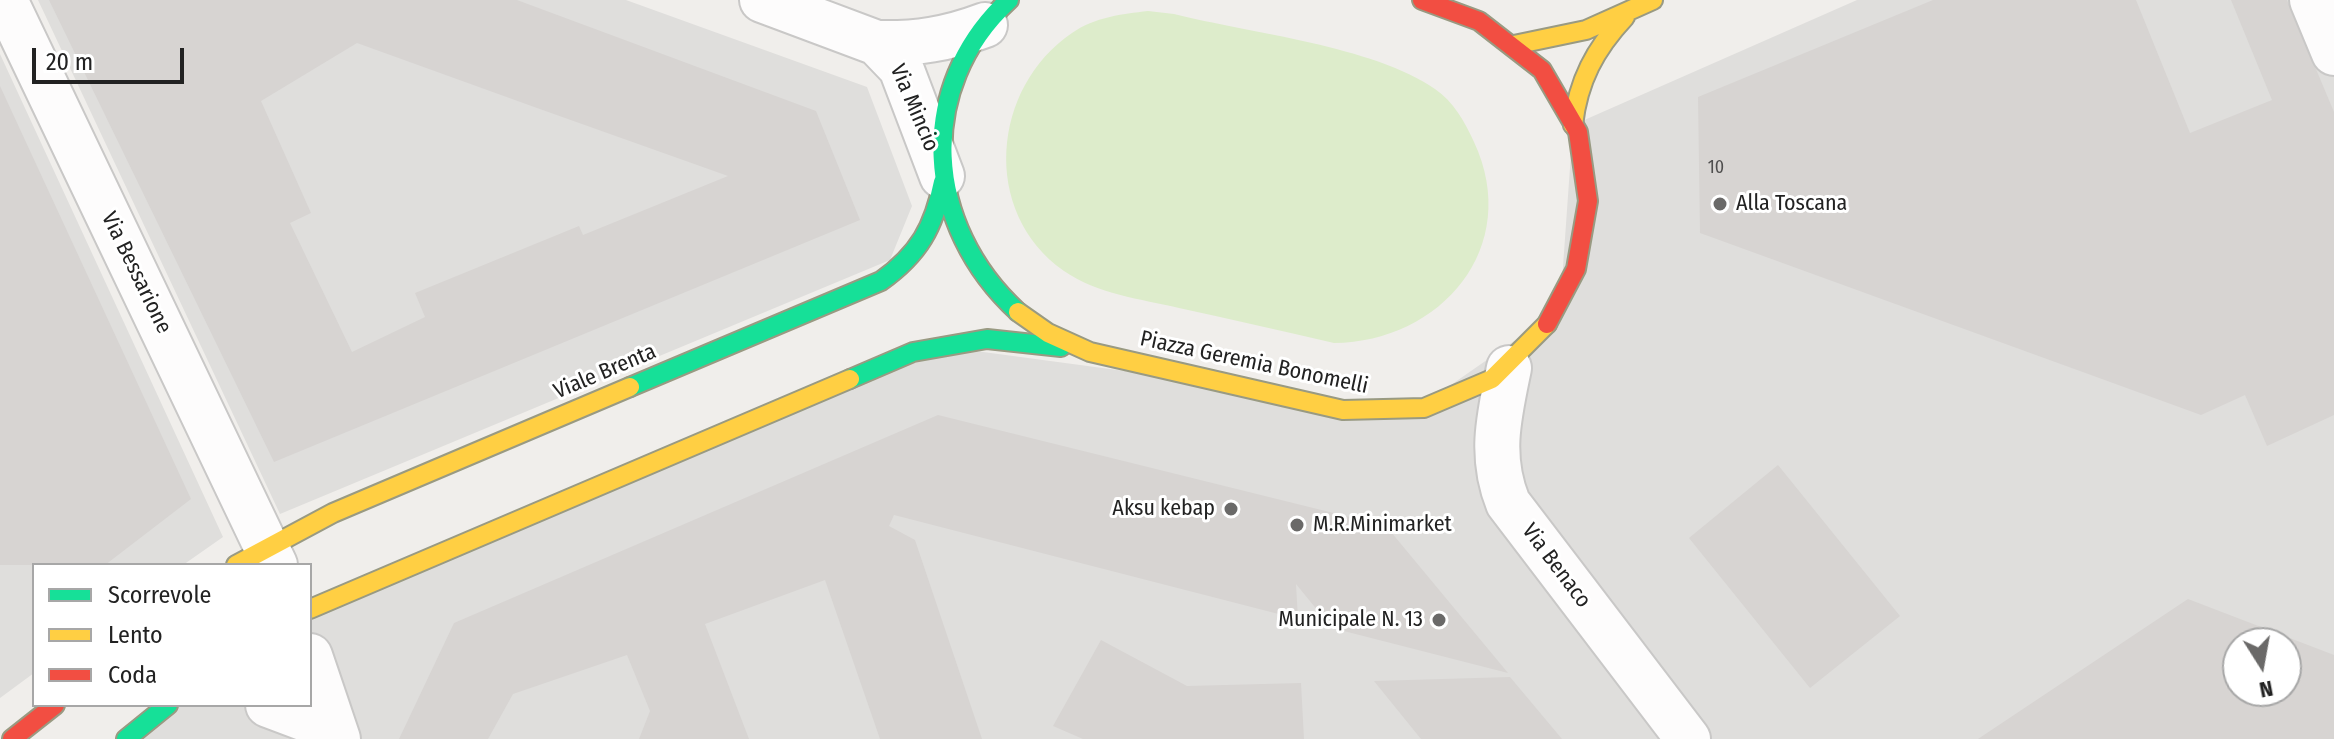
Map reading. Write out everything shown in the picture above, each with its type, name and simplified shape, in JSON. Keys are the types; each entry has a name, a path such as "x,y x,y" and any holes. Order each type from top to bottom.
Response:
{"street":[{"name":"Via Bessarione","path":"5,0 260,559"},
{"name":"Via Mincio","path":"762,0 877,43 910,44 951,38 997,12"},
{"name":"Piazza Geremia Bonomelli","path":"997,12 962,62 945,112 941,145 943,179 960,240 988,284 1035,327 1080,349 1363,413 1415,410 1449,401 1509,368 1543,334 1560,309 1582,254 1588,208 1587,182 1573,125 1538,69 1514,45 1481,22 1422,0"},
{"path":"1514,45 1586,30 1653,0"},
{"path":"2312,0 2334,53"},
{"path":"1573,125 1576,92 1589,58 1632,10"},
{"name":"Via Mincio","path":"877,43 901,68 943,179"},
{"name":"Viale Brenta","path":"260,559 333,513 881,281 910,262 925,243 935,220 943,179"},
{"path":"312,608 913,352 987,339 1080,349"},
{"name":"Via Benaco","path":"1509,368 1495,449 1499,483 1508,503 1688,739"},
{"path":"312,662 337,734"},
{"path":"12,739 52,707"},
{"path":"126,739 166,707"},
{"path":"273,707 337,734"}],"shaded area":[{"path":"38,0 626,0 867,87 912,206 890,260 280,514"},
{"path":"1857,0 2334,0 2334,739 132,739 172,707 312,707 312,616 946,347 1415,410 1560,309 1573,125"},
{"path":"0,54 223,537 186,563 32,563 32,674 0,698"}],"green space":[{"path":"1148,11 1345,51 1409,74 1441,94 1467,127 1486,181 1488,218 1479,251 1462,282 1438,307 1408,326 1373,338 1334,343 1120,295 1064,271 1037,246 1019,217 1009,184 1006,150 1012,116 1025,85 1045,56 1072,33 1099,20"}],"building":[{"path":"49,0 517,0 816,111 860,220 274,462","holes":["357,43 728,176 583,235 579,226 415,293 425,317 352,352 290,223 311,213 261,101"]},
{"path":"1933,0 2136,0 2190,133 2272,100 2231,0 2287,0 2334,112 2334,415 2267,446 2245,395 2201,415 1700,233 1698,97"},
{"path":"0,86 191,499 108,563 0,565"},
{"path":"938,415 1386,526 1508,673 1332,628 1296,584 1298,619 894,515 889,526 915,540 982,739 880,739 825,580 705,624 749,739 639,739 650,711 627,655 513,694 488,739 399,739 454,623"},
{"path":"1778,465 1900,616 1810,688 1689,538"},
{"path":"2188,599 2261,627 2222,627 2222,707 2302,707 2302,643 2334,655 2334,739 1978,739"},
{"path":"1101,640 1187,686 1301,683 1304,739 1083,739 1053,726"},
{"path":"1510,677 1562,739 1421,739 1374,681"}],"traffic: fast":[{"path":"1009,0 978,35 957,74 945,115 943,157 949,199 964,239 987,278 1018,312"},
{"path":"630,387 881,281 915,250 923,238 935,213 943,182"},
{"path":"850,379 913,352 987,339 1061,347"},
{"path":"126,739 166,707"}],"traffic: slow":[{"path":"1514,45 1586,30 1653,0"},
{"path":"1573,125 1579,94 1590,66 1625,17"},
{"path":"1018,312 1048,333 1090,352 1343,410 1424,408 1492,379 1547,324"},
{"path":"312,608 850,379"},
{"path":"240,563 333,513 630,387"}],"traffic: jam":[{"path":"1422,0 1479,21 1542,70 1578,132 1588,201 1576,269 1547,324"},
{"path":"12,739 52,707"}],"place":[{"name":"Alla Toscana","path":"1720,204"},
{"name":"Aksu kebap","path":"1231,509"},
{"name":"M.R.Minimarket","path":"1297,525"},
{"name":"Municipale N. 13","path":"1439,620"}]}
